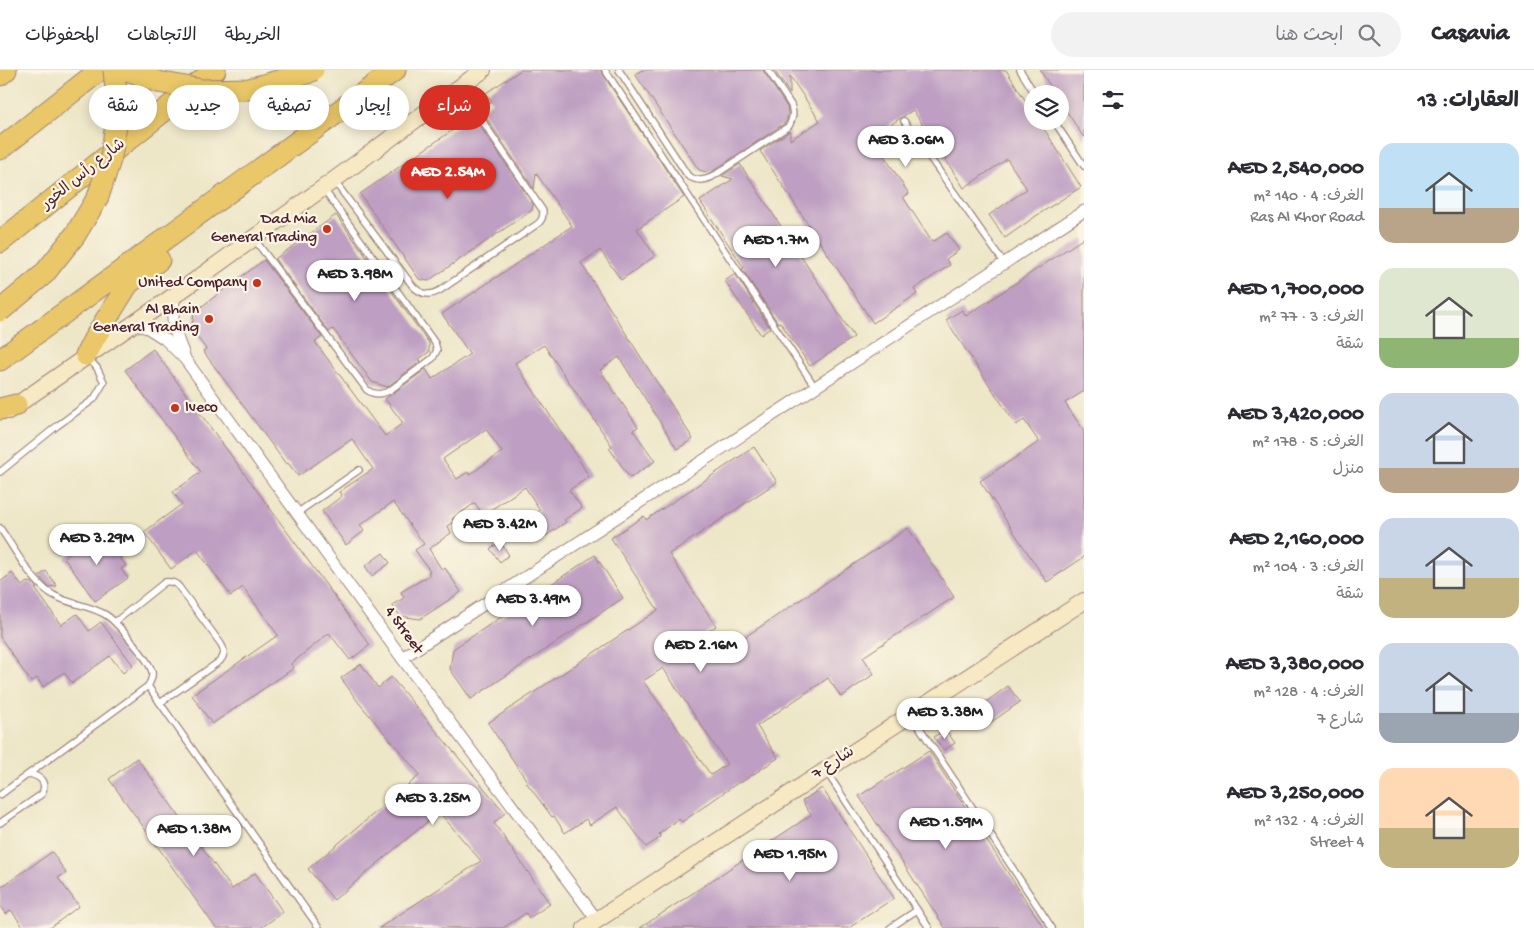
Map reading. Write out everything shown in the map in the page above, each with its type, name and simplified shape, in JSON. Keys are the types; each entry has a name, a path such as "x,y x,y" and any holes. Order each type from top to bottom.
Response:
{"highway":[{"path":"0,75 6,70"},
{"path":"0,150 100,70"},
{"path":"0,311 44,274 75,235 98,197 111,157 118,111 114,70"},
{"path":"128,70 158,82 202,90 249,89 313,70"},
{"name":"شارع رأس الخور","path":"0,242 215,70"},
{"path":"0,360 395,70"},
{"path":"86,355 128,284 172,249 195,215"}],"street":[{"path":"464,85 483,70"},
{"path":"5,410 175,295 419,118"},
{"path":"402,658 1084,211"},
{"name":"4 Street","path":"175,295 172,313 174,331 185,359"},
{"name":"4 Street","path":"132,324 148,328 165,339 185,359 298,513 591,924"},
{"name":"شارع 7","path":"591,924 1084,601"}],"lane":[{"path":"605,70 815,387"},
{"path":"619,70 688,176 704,181 789,126 793,119 791,105 768,70"},
{"path":"1020,70 1030,85"},
{"path":"904,120 1004,264"},
{"path":"328,184 412,285 421,293 433,294 541,222 543,211 488,130"},
{"path":"1060,130 1084,166"},
{"path":"254,238 367,390 376,394 389,391 433,358 436,355 437,346 328,184"},
{"path":"0,472 56,426 94,400 104,382 86,355"},
{"path":"298,513 360,470"},
{"path":"0,528 32,574 47,591 107,615 115,622 152,670 152,678 148,686 0,795"},
{"path":"115,622 165,582 176,583 221,644 224,656 220,661 160,703"},
{"path":"148,686 319,928"},
{"path":"910,714 1052,928"},
{"path":"825,770 929,928"},
{"path":"0,823 42,794 45,787 43,780 38,776 30,774"},
{"path":"890,928 917,910"}],"building":[{"path":"521,70 600,70 684,197 637,229 655,256 621,280 600,250 581,263 693,439 677,449 619,357 600,370 638,427 633,430 655,461 630,478 609,448 612,446 544,345 515,363 572,448 589,477 569,490 582,508 564,520 566,522 546,536 532,516 540,510 525,487 483,515 475,503 452,519 454,522 448,526 451,533 429,549 442,570 445,568 461,592 420,619 400,616 392,605 404,598 401,592 430,575 428,572 430,571 415,550 424,544 393,502 360,525 364,531 346,545 322,511 342,496 339,492 373,469 352,439 298,476 288,463 286,464 203,351 206,349 192,330 194,312 264,260 322,337 315,342 385,436 403,423 385,399 426,369 432,379 470,354 442,314 572,226 536,173 534,189 490,123 490,103 492,102 490,90","holes":["486,429 502,452 469,475 468,472 457,479 443,459"]},
{"path":"642,70 763,70 787,107 787,119 785,123 710,173 699,170 635,74"},
{"path":"774,70 1006,70 1024,98 1024,130 1045,130 1081,187 1005,238 989,215 1027,189 1007,159 964,188 913,110 902,117 872,137 909,194 903,197 932,242 947,233 959,250 946,259 950,265 914,289 917,294 873,323 760,151 790,131 790,140 820,121 790,76 790,94"},
{"path":"1040,70 1084,70 1084,138 1069,115 1069,85 1049,85"},
{"path":"453,130 483,130 533,204 532,210 428,281 419,279 360,194"},
{"path":"740,164 854,337 810,366 780,322 778,323 742,269 744,268 700,201 733,179 722,176"},
{"path":"336,215 429,343 429,352 419,359 421,361 387,387 372,382 333,329 329,332 275,259"},
{"path":"1084,238 1084,391 1065,403 1084,431 1084,557 1047,582 980,481 1039,442 1024,420 1016,425 946,320 962,310 966,316"},
{"path":"735,274 770,328 761,335 725,281"},
{"path":"153,349 370,645 350,660 329,633 291,664 294,668 212,724 192,695 278,635 243,587 231,596 197,550 171,569 144,532 182,504 173,492 201,472 125,370"},
{"path":"754,447 777,482 669,554 716,626 698,638 712,659 908,528 954,597 863,657 874,674 841,697 828,678 757,726 778,758 739,782 682,822 679,819 659,834 661,837 646,847 617,807 590,825 586,819 565,833 554,816 552,817 526,782 488,723 658,610 611,538 644,516 646,520","holes":["663,668 727,764 711,775 643,681"]},
{"path":"101,531 126,566 121,569 128,578 95,601 64,558"},
{"path":"500,542 509,555 500,562 490,549"},
{"path":"383,553 390,563 372,576 365,566"},
{"path":"595,555 623,598 471,699 450,669 453,649"},
{"path":"46,571 57,586 49,587 39,576"},
{"path":"12,573 22,586 27,582 31,582 37,588 35,588 61,625 77,614 89,631 101,622 133,665 123,673 110,656 72,683 64,672 43,687 37,678 31,682 0,637 0,582"},
{"path":"361,664 378,688 391,677 505,813 494,823 550,904 529,918 526,913 503,928 379,928 481,861 439,812 334,900 308,869 420,775 359,703 341,678"},
{"path":"1008,686 1020,702 990,723 979,707"},
{"path":"945,729 955,743 944,750 934,737"},
{"path":"929,751 1044,928 945,928 859,796"},
{"path":"137,758 232,889 255,873 283,912 261,928 216,928 109,779"},
{"path":"822,788 894,898 849,928 640,928 811,815 802,801"},
{"path":"52,852 66,873 58,878 79,906 50,928 24,928 11,910 6,914 0,906 0,888"}],"place":[{"name":"Dad Mia General Trading","path":"327,229"},
{"name":"United Company","path":"257,283"},
{"name":"Al Bhain General Trading","path":"209,319"},
{"name":"Iveco","path":"175,408"}]}
